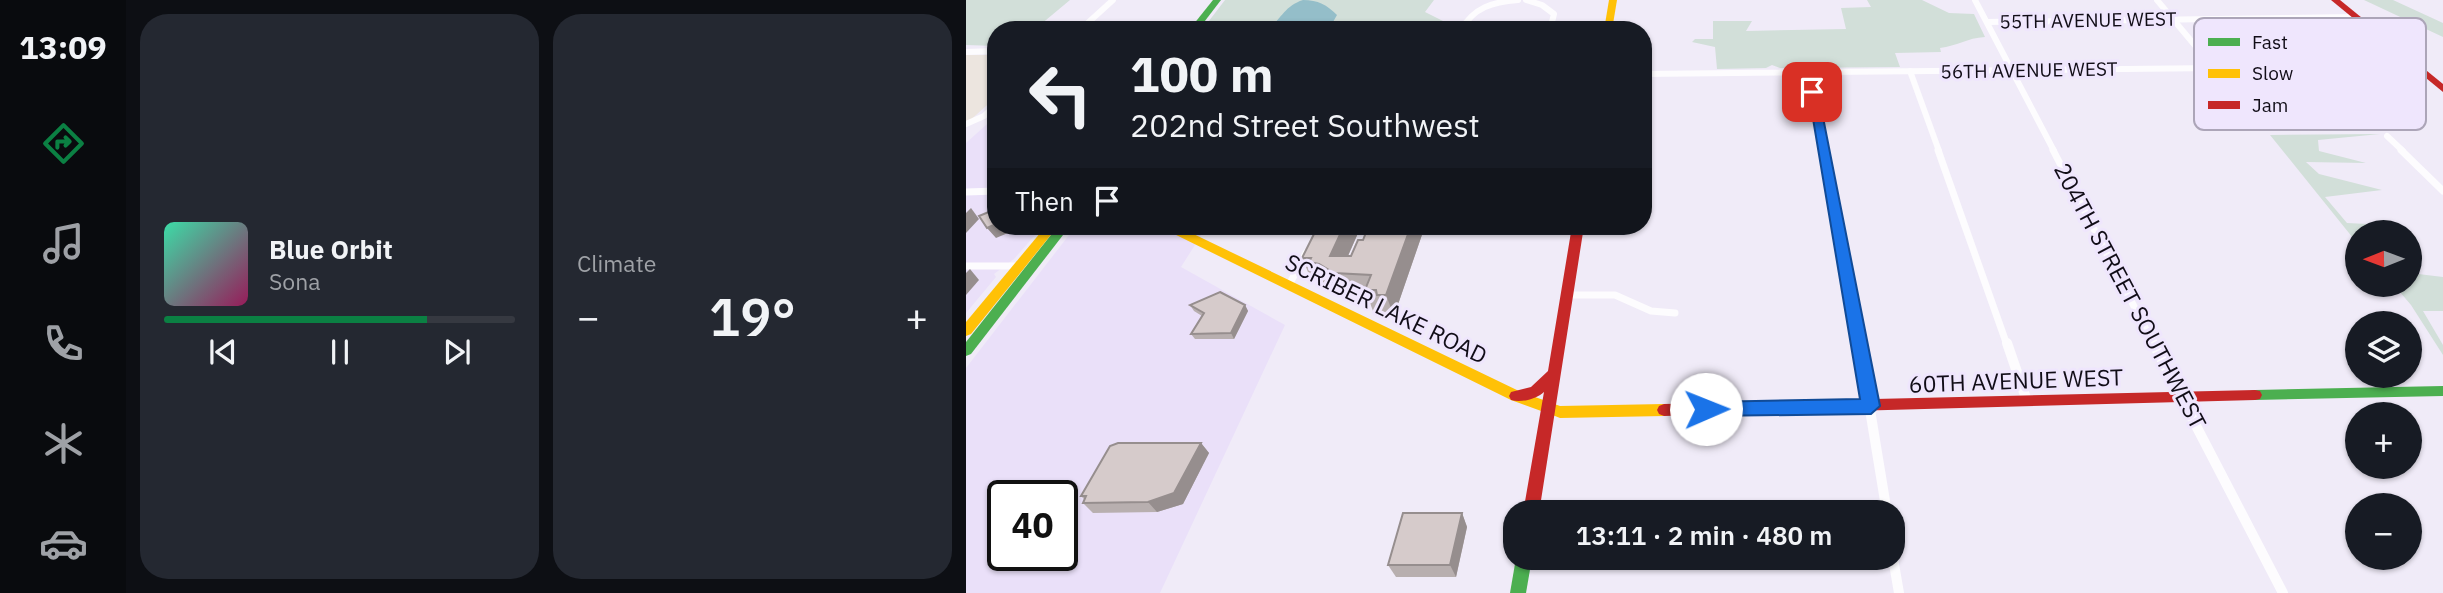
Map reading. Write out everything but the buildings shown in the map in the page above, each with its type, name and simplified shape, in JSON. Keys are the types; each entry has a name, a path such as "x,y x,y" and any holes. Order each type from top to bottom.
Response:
{"street":[{"path":"1090,21 1113,0"},
{"path":"1200,21 1217,0"},
{"path":"1466,21 1481,7 1518,0"},
{"path":"1526,0 1542,5 1554,14 1552,21"},
{"path":"1610,21 1613,0"},
{"name":"204TH STREET SOUTHWEST","path":"1975,0 2283,593"},
{"path":"2157,0 2194,44"},
{"path":"2335,0 2356,17"},
{"name":"55TH AVENUE WEST","path":"2265,18 2356,17"},
{"name":"55TH AVENUE WEST","path":"1987,22 2194,19"},
{"path":"966,52 987,51"},
{"name":"56TH AVENUE WEST","path":"1652,74 2194,67"},
{"path":"1910,71 2027,401"},
{"path":"1809,73 1871,406 1885,500"},
{"path":"2426,75 2443,89"},
{"path":"966,124 987,113"},
{"path":"2387,136 2443,191"},
{"path":"966,192 987,191"},
{"path":"966,351 1046,235"},
{"path":"966,331 1056,235"},
{"name":"SCRIBER LAKE ROAD","path":"1186,235 1549,410"},
{"path":"1533,500 1577,235"},
{"path":"1289,285 1310,246"},
{"path":"966,266 1021,272"},
{"path":"1567,295 1615,295 1650,311 1675,313"},
{"path":"1516,396 1535,392 1555,371"},
{"name":"60TH AVENUE WEST","path":"1549,410 1560,412 1871,406 2443,391"},
{"path":"1518,593 1522,570"},
{"path":"1896,570 1899,593"}],"shaded area":[{"path":"966,0 1070,0 1045,21 987,21 987,46 966,45"},
{"path":"1225,0 1434,0 1425,12 1443,21 1209,21"},
{"path":"1867,0 1922,0 1949,13 1974,14 1985,37 1940,48 1941,52 1895,53 1900,67 1780,68 1772,65 1766,68 1717,69 1715,47 1692,42 1695,39 1713,39 1713,21 1752,21 1746,31 1846,29 1841,8 1871,7"},
{"path":"2364,0 2393,0 2443,23 2443,37 2426,29 2426,18 2402,18"},
{"path":"966,55 987,55 987,105 966,124"},
{"path":"987,124 987,235 1035,235 1014,259 994,274 996,277 966,313 966,143"},
{"path":"2380,134 2318,140 2319,151 2366,163 2306,162 2319,174 2382,190 2325,197 2345,221 2345,228 2270,135"},
{"path":"1069,235 1201,235 1181,267 1285,325 1160,593 966,593 966,368"},
{"path":"2422,274 2443,277 2443,311 2423,311 2443,345 2443,355 2422,322 2422,311 2415,311 2405,298 2422,298"}],"water":[{"path":"1303,0 1318,2 1337,15 1334,21 1276,21"}],"traffic: fast":[{"path":"1200,21 1217,0"},
{"path":"966,351 1057,235"},
{"path":"2255,395 2443,391"},
{"path":"1518,593 1522,570"}],"traffic: slow":[{"path":"1610,21 1613,0"},
{"path":"966,331 1045,235"},
{"path":"1186,235 1516,396 1560,412 1664,410"}],"traffic: jam":[{"path":"2335,0 2357,18"},
{"path":"2426,75 2443,89"},
{"path":"1533,500 1577,235"},
{"path":"1516,396 1535,392 1555,372"},
{"path":"1664,410 2255,395"}],"route":[{"path":"1706,409 1871,406 1812,92"}]}
